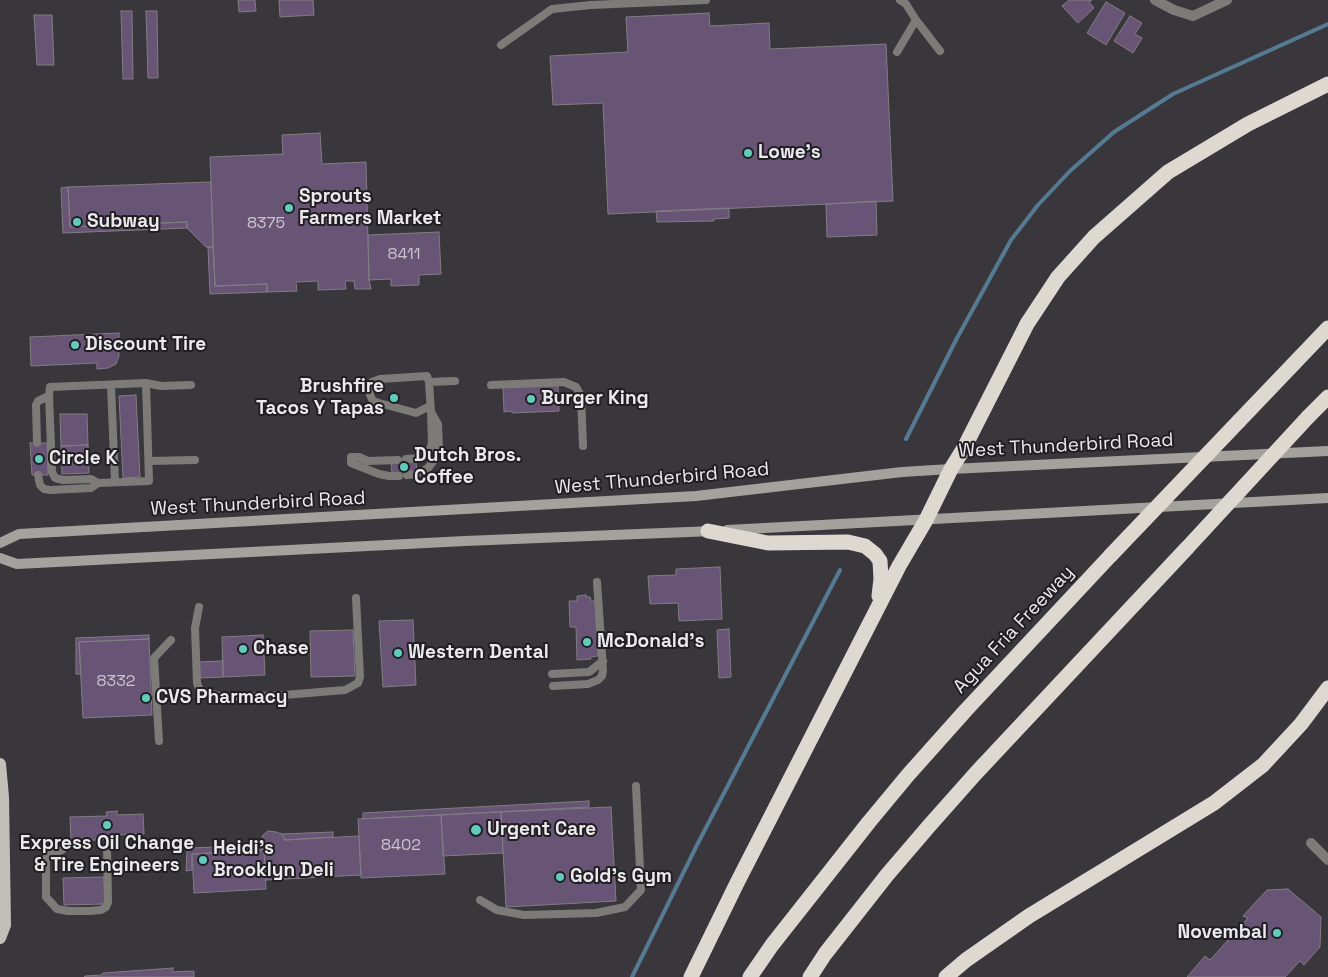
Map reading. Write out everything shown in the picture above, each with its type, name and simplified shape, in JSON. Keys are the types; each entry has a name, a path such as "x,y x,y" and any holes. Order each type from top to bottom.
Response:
{"highway":[{"path":"691,977 878,608 926,520 951,469 964,448 1027,324 1058,277 1094,237 1168,172 1248,124 1328,84"},
{"name":"Agua Fria Freeway","path":"750,977 772,945 908,775 1111,555 1328,328"},
{"path":"810,977 886,875 976,773 1328,396"},
{"path":"708,531 768,543 848,542 865,546 876,554 880,561 881,579 878,608"},
{"path":"946,977 966,960 1029,916 1214,803 1263,765 1301,724 1328,688"}],"main road":[{"name":"West Thunderbird Road","path":"0,543 19,534 696,496 902,472 1328,451"},
{"path":"0,558 17,564 475,540 708,531 1328,498"},
{"path":"0,764 3,797 5,925 0,938"}],"street":[{"path":"1155,0 1174,10 1193,16 1227,0"},
{"path":"1311,844 1328,860"}],"lane":[{"path":"501,45 552,9 591,5 706,0"},
{"path":"900,0 906,4 940,51"},
{"path":"897,52 916,20"},
{"path":"430,409 416,413 373,401 369,391 372,382 380,379 427,376 429,382 430,409 432,443 430,449 421,458 368,461 358,457 351,457 351,463 389,476 417,474 423,471 432,464 438,455 439,447 438,424 430,409"},
{"path":"429,382 455,382"},
{"path":"491,384 564,382 576,386 581,396 583,446"},
{"path":"38,475 40,485 44,489 50,490 91,488 98,483 149,481 146,383"},
{"path":"98,483 91,479 59,480 53,475 50,387 146,383 161,386 192,385"},
{"path":"111,385 115,482"},
{"path":"37,443 36,404 38,401 49,396"},
{"path":"149,462 195,460"},
{"path":"553,686 594,683 602,676 603,661 597,582"},
{"path":"199,607 195,628 197,683 200,691 224,697 284,695 345,690 352,688 358,683 360,677 356,598"},
{"path":"159,741 154,658 171,640"},
{"path":"552,674 589,672 603,661"},
{"path":"480,900 496,910 524,915 596,913 625,907 641,890 636,786"},
{"path":"62,850 49,855 46,859 46,897 56,909 90,911 100,910 106,907 108,902 107,848"}],"building":[{"path":"238,0 255,0 256,11 239,12"},
{"path":"279,0 313,0 314,15 280,17"},
{"path":"1069,0 1092,0 1089,2 1094,8 1078,23 1062,6"},
{"path":"1106,2 1125,13 1106,45 1087,33"},
{"path":"121,11 132,11 133,79 123,79"},
{"path":"146,11 157,11 158,78 148,78"},
{"name":"Lowe's","path":"709,13 710,26 769,23 770,49 886,44 893,201 608,214 603,103 553,105 550,56 628,52 626,17"},
{"path":"34,15 52,15 54,65 37,65"},
{"path":"1130,16 1142,23 1135,34 1142,38 1133,53 1114,41"},
{"name":"Sprouts Farmers Market","path":"320,133 322,164 366,162 369,280 371,289 355,289 354,281 345,281 346,289 318,290 318,281 296,282 297,291 267,292 267,284 215,286 210,157 283,154 282,135"},
{"path":"211,182 213,247 206,247 187,228 187,222 70,227 68,187"},
{"path":"68,187 70,227 187,222 187,228 63,233 61,188"},
{"path":"876,201 877,235 827,237 826,204"},
{"path":"729,208 729,218 713,219 714,221 657,222 656,211"},
{"path":"439,232 441,274 419,275 419,285 391,286 391,279 369,280 368,235"},
{"path":"208,247 213,247 215,286 267,284 267,292 210,294"},
{"name":"Discount Tire","path":"119,333 119,356 116,364 108,368 97,369 97,363 31,366 30,337"},
{"name":"Burger King","path":"558,386 559,411 504,412 503,387"},
{"path":"136,395 140,477 123,478 119,396"},
{"name":"Circle K","path":"60,414 87,414 88,445 61,446"},
{"name":"Circle K","path":"30,443 47,443 48,475 32,475"},
{"path":"88,445 89,473 62,474 61,446"},
{"name":"Dutch Bros. Coffee","path":"416,462 417,472 392,473 391,463"},
{"path":"720,567 722,619 679,621 678,603 650,604 648,576 676,575 676,569"},
{"name":"McDonald's","path":"586,595 586,597 590,597 591,601 595,601 598,656 590,657 591,659 577,660 576,627 570,627 569,601 577,601 577,596"},
{"name":"Western Dental","path":"413,620 416,685 383,687 379,621"},
{"path":"729,629 731,677 719,678 717,630"},
{"path":"353,630 355,676 311,677 310,631"},
{"path":"149,635 149,639 79,642 81,674 76,674 76,638"},
{"name":"Chase","path":"263,635 265,675 223,677 222,637"},
{"name":"CVS Pharmacy","path":"149,639 152,715 83,718 79,642"},
{"path":"223,661 223,677 199,678 198,662"},
{"path":"589,801 589,807 363,819 363,813"},
{"name":"Gold's Gym","path":"611,807 616,901 506,907 501,812"},
{"name":"Express Oil Change & Tire Engineers","path":"117,811 117,815 143,814 144,834 118,835 119,839 71,841 70,817 107,816 106,812"},
{"path":"501,812 503,853 443,856 441,815"},
{"path":"441,815 445,874 361,878 358,819"},
{"path":"268,831 282,834 285,840 359,836 361,875 266,880 264,850 261,840"},
{"path":"333,832 333,837 285,840 282,834"},
{"path":"261,845 264,850 192,854 192,870 186,871 187,851 191,848"},
{"path":"264,850 266,889 194,893 192,854"},
{"path":"104,877 105,904 64,905 63,878"},
{"name":"Novembal","path":"1288,889 1321,917 1320,947 1304,965 1300,961 1285,977 1187,977 1205,956 1210,960 1248,918 1243,916 1267,890"},
{"path":"173,968 173,972 194,971 194,977 84,977 102,975 103,973"}],"waterway":[{"path":"906,439 957,338 1011,240 1038,205 1070,171 1114,132 1173,94 1328,24"},
{"path":"632,977 697,845 840,570"}],"place":[{"name":"Lowe's","path":"748,153"},
{"name":"Sprouts Farmers Market","path":"289,208"},
{"name":"Subway","path":"77,222"},
{"name":"Discount Tire","path":"75,345"},
{"name":"Brushfire Tacos Y Tapas","path":"394,398"},
{"name":"Burger King","path":"531,399"},
{"name":"Circle K","path":"39,459"},
{"name":"Dutch Bros. Coffee","path":"404,467"},
{"name":"McDonald's","path":"587,642"},
{"name":"Chase","path":"243,649"},
{"name":"Western Dental","path":"398,653"},
{"name":"CVS Pharmacy","path":"146,698"},
{"name":"Express Oil Change & Tire Engineers","path":"107,825"},
{"name":"Urgent Care","path":"476,830"},
{"name":"Heidi's Brooklyn Deli","path":"203,860"},
{"name":"Gold's Gym","path":"560,877"},
{"name":"Novembal","path":"1277,933"}]}
